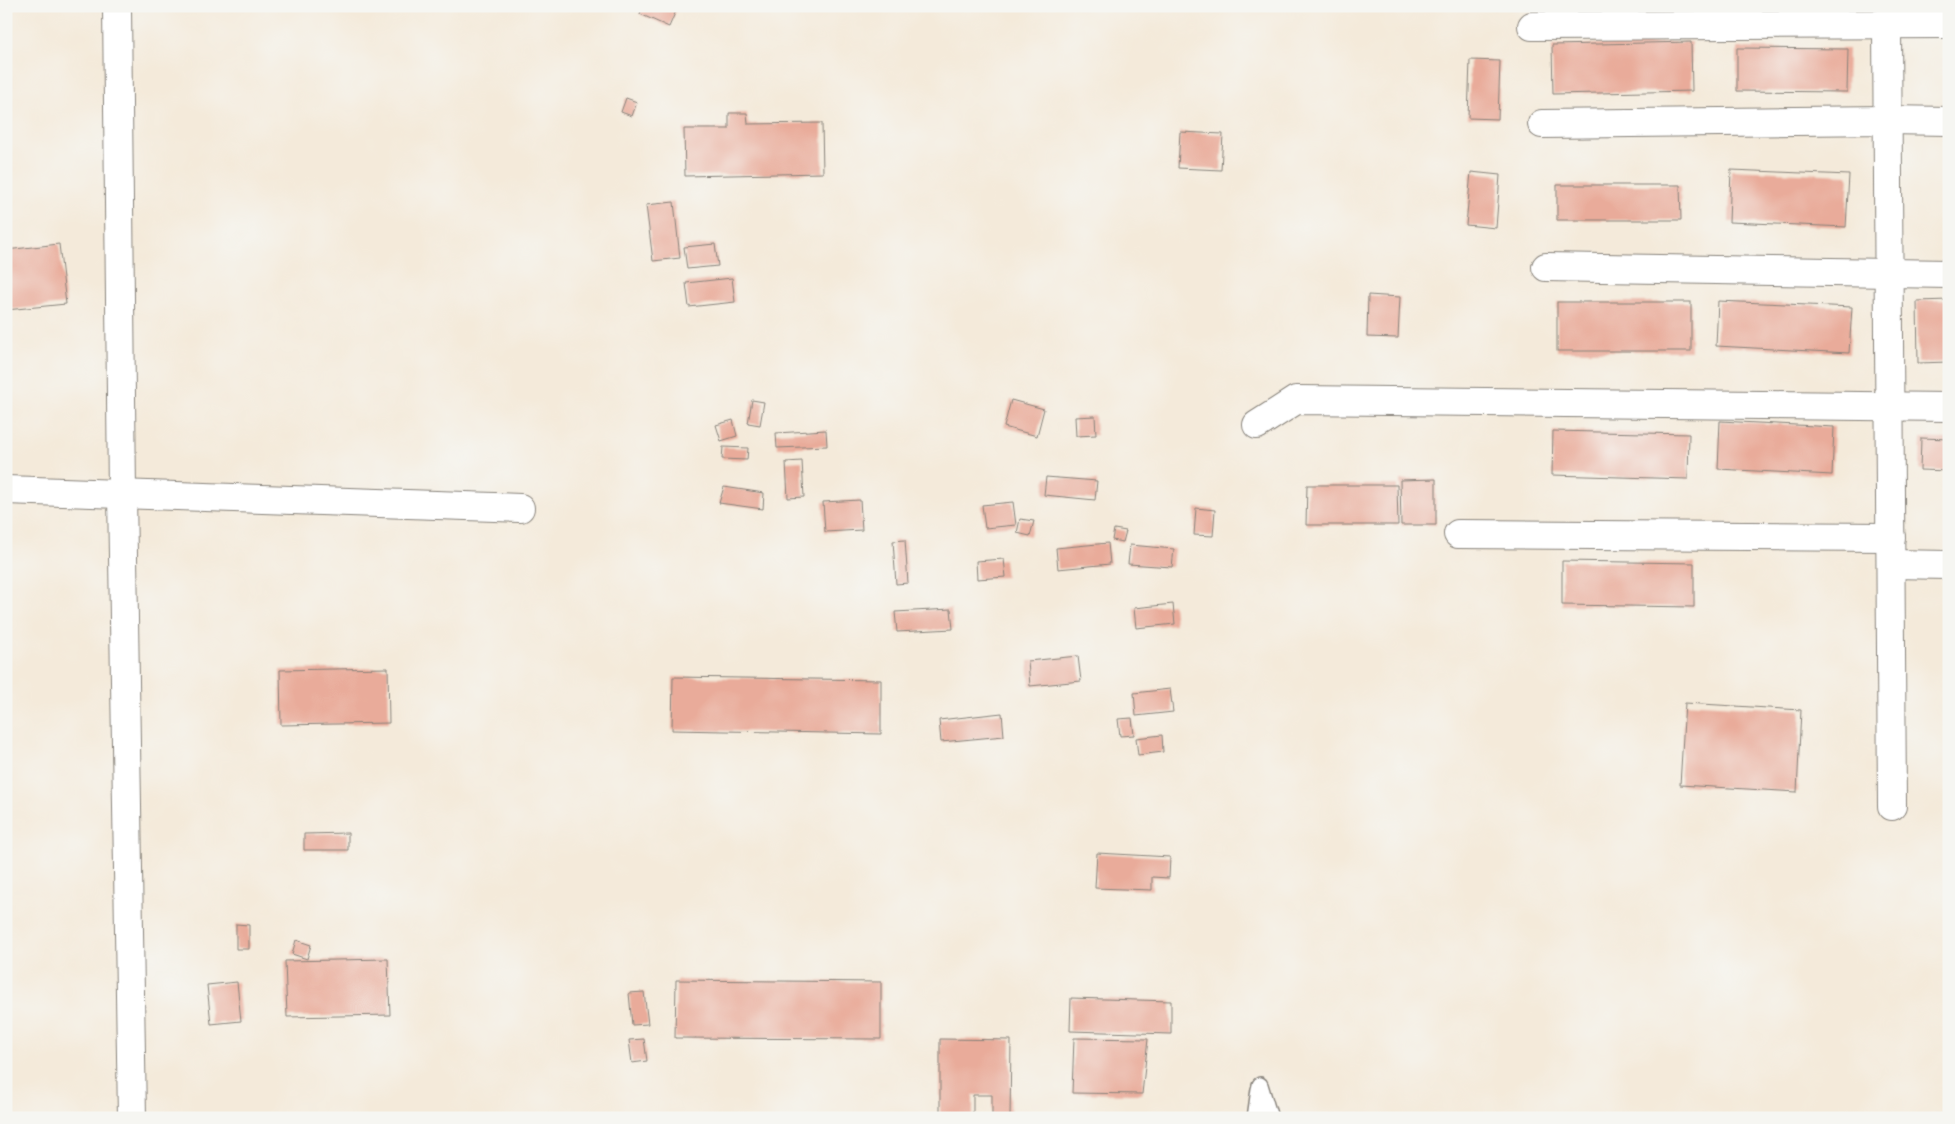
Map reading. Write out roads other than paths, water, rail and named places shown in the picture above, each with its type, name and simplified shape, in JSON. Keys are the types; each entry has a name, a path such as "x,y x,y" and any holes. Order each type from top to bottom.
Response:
{"street":[{"path":"117,6 122,494 132,1118"},
{"path":"1532,26 1890,16 1949,24"},
{"path":"1890,16 1887,120 1892,806"},
{"path":"1542,124 1949,121"},
{"path":"1546,267 1949,274"},
{"path":"1257,425 1296,400 1949,407"},
{"path":"6,490 520,508"},
{"path":"1458,534 1891,551 1949,565"}],"lane":[{"path":"1255,1118 1260,1086 1270,1118"}]}
